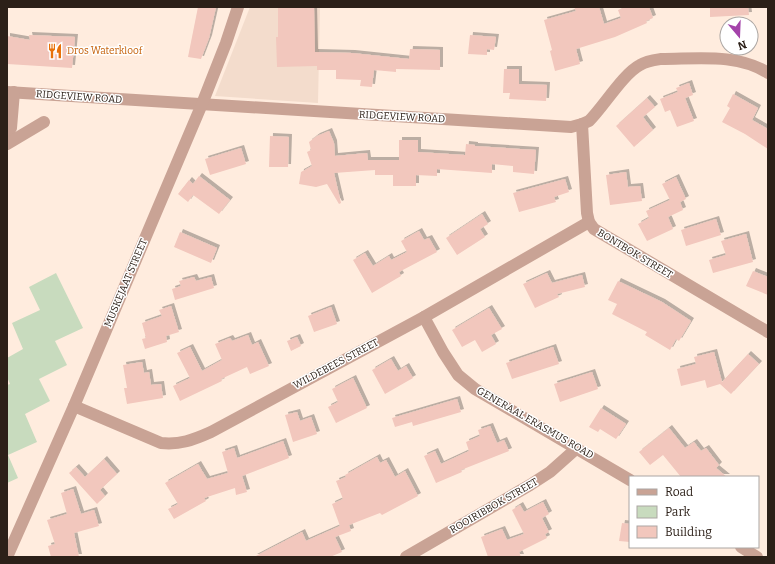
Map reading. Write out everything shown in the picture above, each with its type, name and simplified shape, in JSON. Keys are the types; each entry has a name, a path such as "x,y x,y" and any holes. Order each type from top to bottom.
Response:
{"street":[{"name":"MUSKEJAAT STREET","path":"7,557 11,536 74,406 202,104 226,43 238,7"},
{"path":"582,124 589,121 595,115 631,71 640,64 661,59 732,59 752,64 768,73"},
{"name":"RIDGEVIEW ROAD","path":"11,92 571,127 582,124"},
{"path":"7,134 11,128 11,92"},
{"path":"7,144 44,122"},
{"name":"BONTBOK STREET","path":"582,124 587,213 589,222 594,229 600,234 768,332"},
{"name":"WILDEBEES STREET","path":"74,406 161,443 173,444 186,442 211,432 424,316 589,222"},
{"name":"GENERAAL ERASMUS ROAD","path":"424,316 443,352 458,375 475,389 629,479"},
{"name":"ROOIRIBBOK STREET","path":"406,557 530,485 550,472 577,448"},
{"path":"743,548 757,557"}],"shaded area":[{"path":"250,7 320,7 318,103 215,96"}],"green space":[{"path":"56,273 83,328 55,341 67,365 39,379 50,401 25,414 37,442 8,455 18,478 7,483 7,385 10,384 7,377 7,358 23,349 12,323 40,310 29,287"}],"building":[{"path":"198,7 216,7 209,38 201,59 188,57"},
{"path":"278,7 314,7 315,52 352,53 409,59 410,49 440,50 440,70 396,69 396,72 374,70 372,87 360,86 361,80 336,79 336,70 317,70 317,66 277,67 276,37 278,37"},
{"path":"574,7 599,7 604,24 621,18 618,10 625,7 649,7 653,18 646,21 647,23 615,37 576,49 580,64 555,71 550,51 552,50 544,20 576,11"},
{"path":"710,7 748,7 749,15 710,17"},
{"path":"29,35 75,37 72,68 7,64 7,36 30,40"},
{"path":"470,35 496,37 494,50 487,49 487,55 468,54"},
{"path":"504,69 519,69 519,84 547,85 546,101 509,99 510,93 503,93"},
{"path":"689,83 693,95 685,98 694,121 677,127 670,110 665,112 660,99 678,92 676,88"},
{"path":"733,94 758,108 752,120 768,129 768,149 745,134 722,122 730,108 727,106"},
{"path":"647,98 655,107 643,117 653,130 634,147 616,126"},
{"path":"329,131 334,143 335,156 367,153 368,160 399,160 399,140 418,140 418,152 465,155 466,144 475,146 536,150 534,174 513,172 513,166 492,164 492,173 437,169 437,176 416,175 416,186 393,186 393,175 375,175 375,170 334,173 341,203 339,204 327,184 316,187 299,184 301,172 312,166 307,152 311,150 309,142 317,136"},
{"path":"270,136 289,137 288,167 269,167"},
{"path":"241,148 246,164 210,175 205,159"},
{"path":"626,172 628,187 640,186 642,201 610,205 606,175"},
{"path":"199,176 230,200 219,214 193,195 188,202 178,194 189,180 193,184"},
{"path":"676,177 686,199 680,202 683,210 668,217 673,229 647,241 638,224 649,218 646,211 670,200 662,184"},
{"path":"565,179 569,192 554,197 556,202 519,212 513,193"},
{"path":"482,214 488,224 480,229 485,237 457,255 446,238"},
{"path":"716,219 721,235 686,246 681,230"},
{"path":"419,231 424,240 429,238 437,252 399,272 401,276 372,293 353,260 365,253 373,266 389,256 391,260 407,252 401,241"},
{"path":"180,232 217,248 211,263 174,247"},
{"path":"746,234 753,262 713,273 709,260 726,255 721,241"},
{"path":"753,271 768,277 768,295 746,286"},
{"path":"547,273 552,283 582,275 585,287 557,294 559,297 535,308 523,284"},
{"path":"194,277 196,281 211,277 214,288 175,300 172,289 181,286 179,281"},
{"path":"618,281 662,302 691,321 679,341 676,339 670,350 645,335 647,332 612,314 617,304 608,300"},
{"path":"171,306 179,332 166,336 167,342 145,349 142,339 146,338 142,323 162,316 159,310"},
{"path":"331,307 337,324 314,332 308,316"},
{"path":"489,308 502,329 491,335 496,344 482,352 475,340 462,347 452,330"},
{"path":"248,335 252,345 258,342 269,366 250,374 247,367 180,401 173,386 190,378 177,353 190,347 202,371 222,360 215,344 230,338 232,341"},
{"path":"297,337 301,346 291,351 287,341"},
{"path":"553,347 559,364 512,379 506,363"},
{"path":"714,352 722,382 748,354 759,364 731,394 720,384 707,388 705,380 681,386 677,369 696,364 694,357"},
{"path":"391,359 398,371 406,366 413,378 385,394 372,370"},
{"path":"142,362 144,373 149,372 151,385 161,384 163,398 127,404 124,388 127,388 123,365"},
{"path":"592,372 598,389 560,402 554,384"},
{"path":"353,378 367,408 336,423 328,407 338,402 332,389"},
{"path":"457,399 461,412 413,426 412,422 395,427 392,418"},
{"path":"601,408 626,424 616,439 600,429 598,432 589,427"},
{"path":"297,412 300,421 311,417 317,434 293,442 285,415"},
{"path":"490,426 497,443 504,440 509,451 461,470 462,472 436,483 424,456 435,451 441,464 469,451 466,442 480,436 478,430"},
{"path":"669,428 685,448 694,442 701,451 706,448 719,465 716,468 726,476 680,476 663,455 650,465 639,452"},
{"path":"283,441 289,458 242,476 247,492 236,495 235,488 204,498 206,501 174,519 168,509 178,504 165,483 198,464 207,479 228,473 222,452 234,448 237,458"},
{"path":"377,457 380,463 386,460 395,477 405,471 418,496 382,515 380,513 349,525 351,531 335,537 342,552 330,557 254,557 302,532 306,541 340,526 332,504 343,499 336,481 346,477 345,475"},
{"path":"104,459 117,474 100,490 105,496 97,504 69,473 76,467 85,477"},
{"path":"73,489 81,514 94,510 99,526 74,533 79,557 51,557 48,546 55,544 47,520 67,514 61,493"},
{"path":"543,502 549,514 542,518 549,532 545,534 547,538 519,552 521,557 488,557 481,537 502,529 507,540 524,534 512,510 520,505 524,512"},
{"path":"622,523 629,524 629,542 619,541"}],"place":[{"name":"Dros Waterkloof","path":"55,51"}]}
